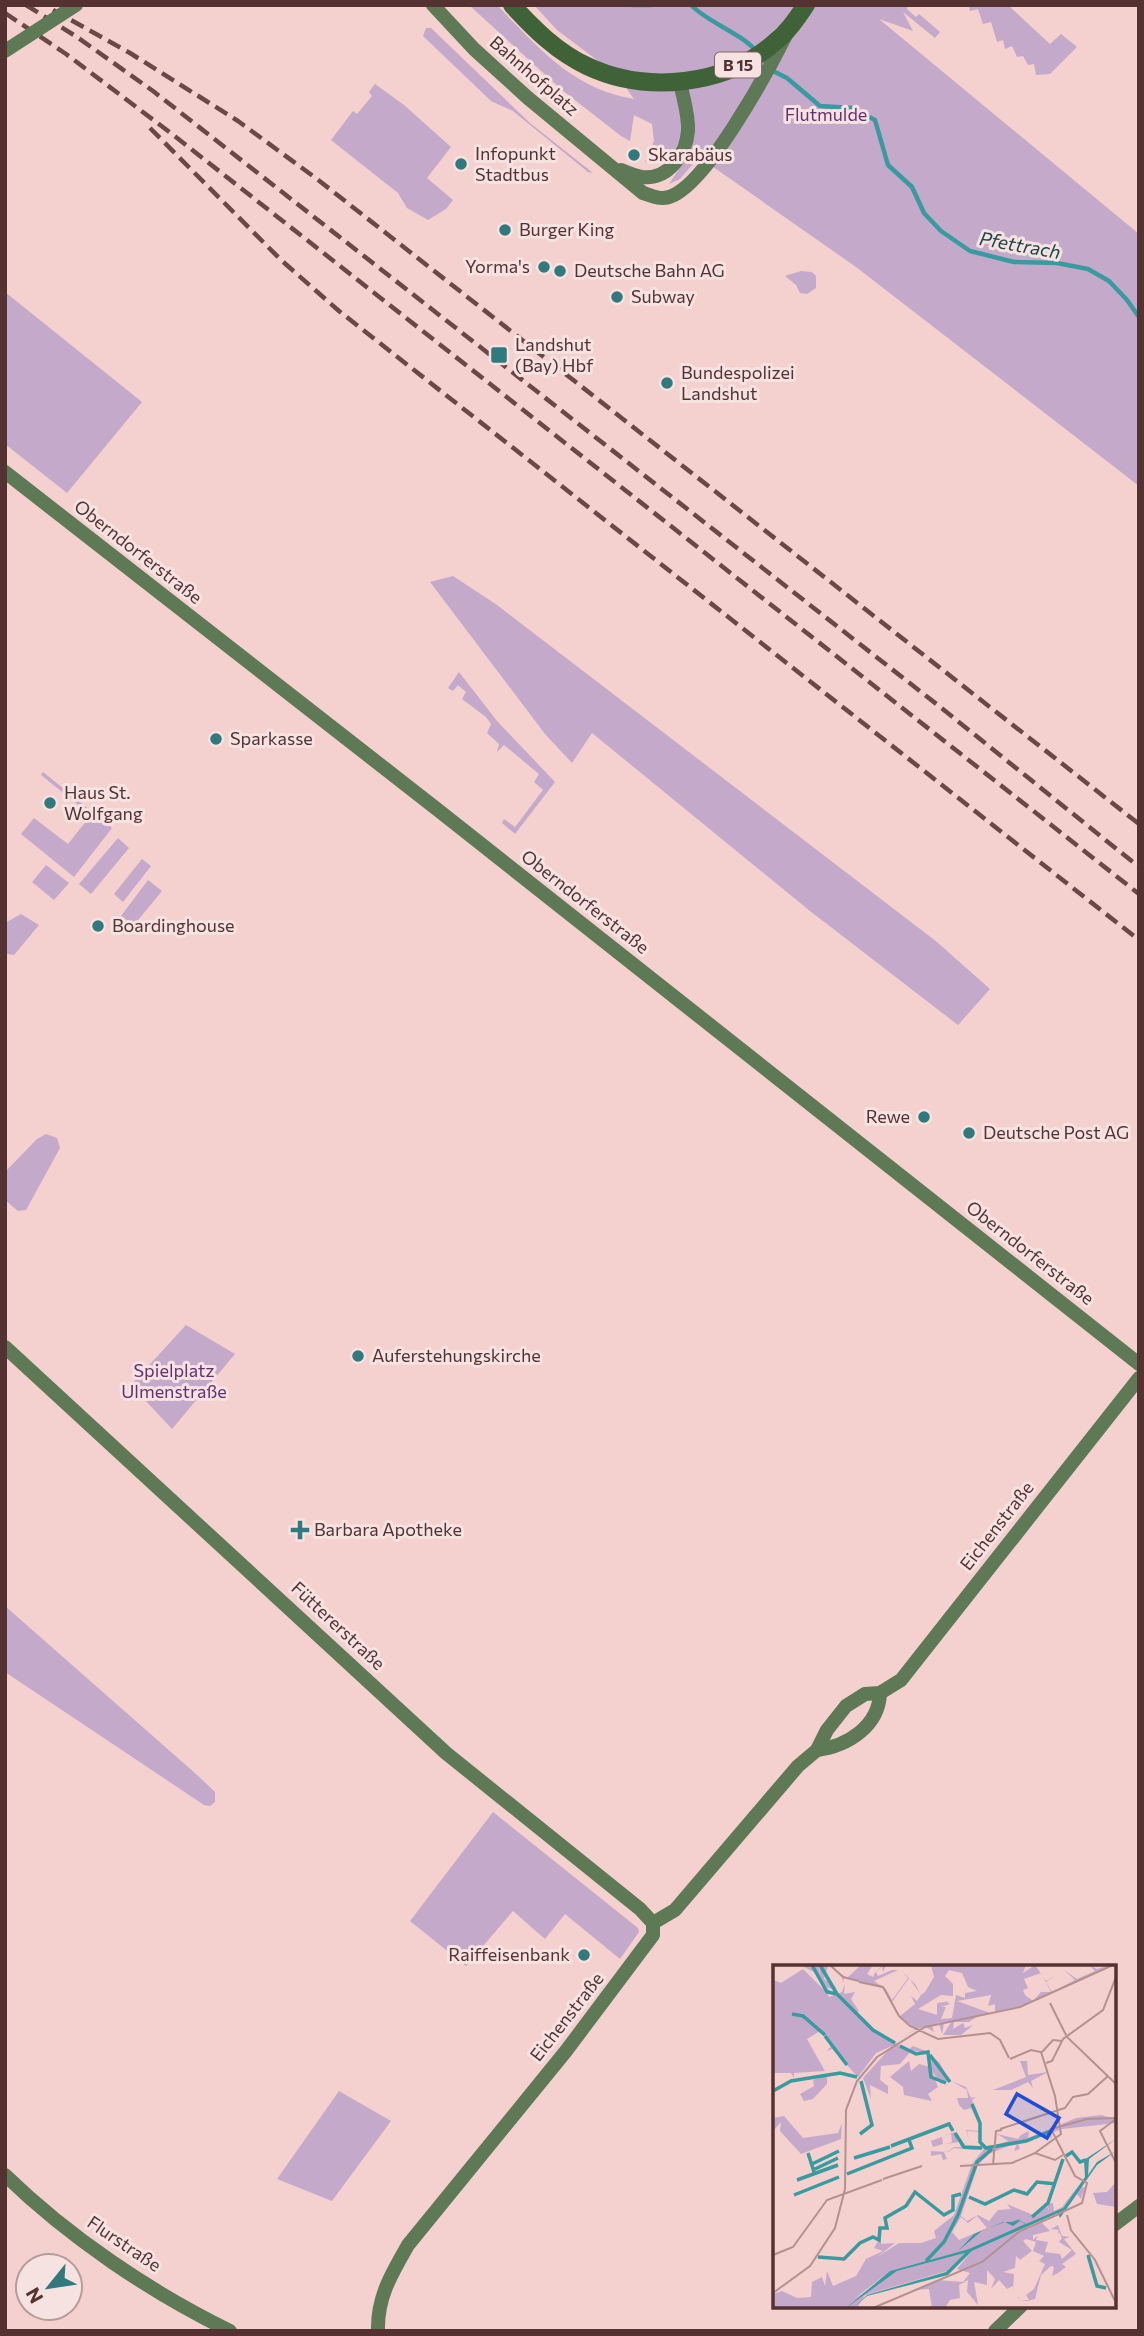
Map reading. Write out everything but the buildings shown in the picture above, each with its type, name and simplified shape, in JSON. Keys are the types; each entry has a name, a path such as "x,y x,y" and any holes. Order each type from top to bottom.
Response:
{"main road":[{"name":"B 15","path":"512,5 556,47 587,66 639,81 680,82 711,76 741,64 774,44 788,31 806,5"}],"street":[{"path":"5,51 76,5"},
{"name":"Bahnhofplatz","path":"433,5 474,49 528,98 643,193 659,199 681,192 708,163 763,79 788,31"},
{"path":"616,169 635,175 651,176 677,162 685,147 688,119 680,82"},
{"name":"Oberndorferstraße","path":"5,472 418,794 1139,1364"},
{"name":"Füttererstraße","path":"5,1347 446,1753 640,1909 653,1923"},
{"name":"Eichenstraße","path":"378,2331 380,2300 408,2245 594,2015 653,1935 653,1923 675,1910 798,1766 817,1749 827,1730 846,1706 865,1694 880,1693 901,1680 1139,1378"},
{"name":"Eichenstraße","path":"817,1749 836,1747 855,1736 874,1717 880,1706 880,1693"},
{"name":"Flurstraße","path":"5,2175 29,2198 95,2250 230,2331"},
{"path":"1116,2223 1139,2206"},
{"path":"995,2331 1019,2308"}],"green space":[{"name":"Flutmulde","path":"469,5 497,5 542,51 575,76 613,94 634,99 618,76 557,30 534,5 908,5 907,9 916,17 919,14 940,32 935,38 903,12 913,31 879,19 1139,234 1139,486 856,267 699,157 680,179 669,184 691,151 678,142 674,151 666,157 645,162 654,141 652,124 634,115 630,141 621,136 562,90"},
{"path":"969,5 1008,5 1050,44 1061,34 1077,47 1050,74 1036,75 1034,64 1028,65 1023,56 1017,57 1012,46 1005,49 1003,40 997,42 991,22 983,24 978,9 970,11"},
{"path":"426,28 431,28 530,123 593,173 588,172 513,111 491,101 423,36"},
{"path":"375,84 404,105 451,147 427,178 453,200 446,209 428,220 407,208 398,193 331,140 353,111 357,114 372,96 369,92"},
{"path":"801,271 812,272 816,276 816,288 807,294 800,293 796,285 785,276"},
{"path":"5,292 142,402 67,493 5,444"},
{"path":"453,576 497,605 937,942 990,989 958,1025 810,911 592,733 572,763 545,734 430,582"},
{"path":"459,672 497,721 555,782 515,834 502,823 504,819 515,827 543,790 534,782 539,774 504,745 497,752 499,744 487,733 491,724 486,717 462,699 466,692 458,685 453,691 448,688"},
{"path":"43,772 112,828 74,877 21,834 34,818 68,844 91,815 41,775"},
{"path":"118,838 129,848 91,894 79,884"},
{"path":"142,859 151,866 123,902 114,894"},
{"path":"46,865 69,883 54,900 32,882"},
{"path":"148,880 162,891 134,925 121,916"},
{"path":"21,914 39,925 14,955 7,954 5,923"},
{"path":"46,1134 57,1138 60,1148 26,1210 18,1211 5,1200 5,1172 37,1139"},
{"name":"Spielplatz Ulmenstraße","path":"186,1325 235,1354 172,1429 131,1385"},
{"path":"5,1606 196,1774 215,1792 215,1802 210,1806 204,1805 5,1672"},
{"path":"493,1812 638,1928 639,1932 620,1959 565,1914 545,1939 513,1911 466,1966 410,1921"},
{"path":"339,2091 391,2121 332,2201 277,2179"}],"waterway":[{"name":"Pfettrach","path":"632,5 651,5"},
{"name":"Pfettrach","path":"691,5 757,52"},
{"name":"Pfettrach","path":"771,70 787,78 820,106 852,108 875,120 888,165 912,187 924,213 941,231 970,251 1014,262 1057,263 1088,269 1109,281 1139,317"}],"railway":[{"path":"26,5 153,91 939,706 1139,867"},
{"path":"53,10 130,53 238,121 317,179 1139,824"},
{"path":"5,13 66,54 172,134 1139,894"},
{"path":"150,128 281,260 339,311 1139,940"}],"place":[{"name":"Skarabäus","path":"634,155"},
{"name":"Infopunkt Stadtbus","path":"461,164"},
{"name":"Burger King","path":"505,230"},
{"name":"Yorma's","path":"544,267"},
{"name":"Deutsche Bahn AG","path":"560,271"},
{"name":"Subway","path":"617,297"},
{"name":"Landshut (Bay) Hbf","path":"499,355"},
{"name":"Bundespolizei Landshut","path":"667,383"},
{"name":"Sparkasse","path":"216,739"},
{"name":"Haus St. Wolfgang","path":"50,803"},
{"name":"Boardinghouse","path":"98,926"},
{"name":"Rewe","path":"924,1117"},
{"name":"Deutsche Post AG","path":"969,1133"},
{"name":"Auferstehungskirche","path":"358,1356"},
{"name":"Barbara Apotheke","path":"300,1530"},
{"name":"Raiffeisenbank","path":"584,1955"}]}
